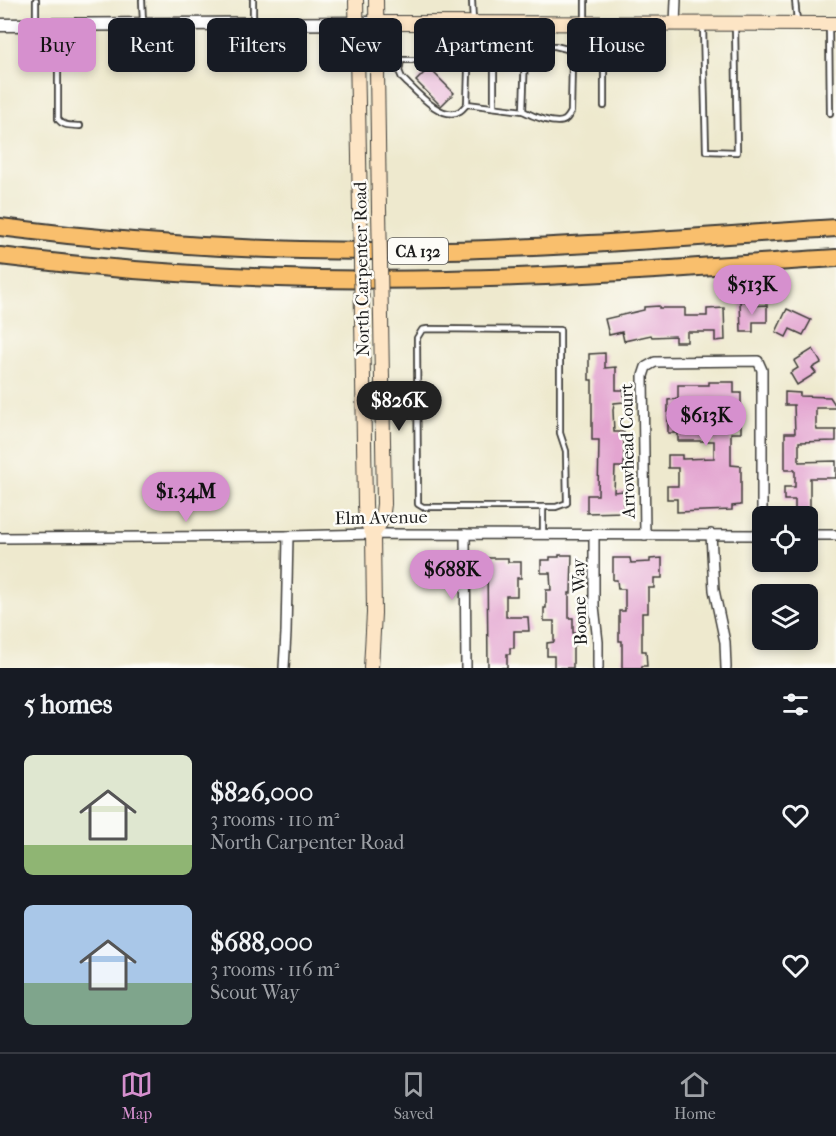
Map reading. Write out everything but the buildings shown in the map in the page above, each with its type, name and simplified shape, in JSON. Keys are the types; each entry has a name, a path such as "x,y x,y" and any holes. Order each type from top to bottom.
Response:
{"highway":[{"name":"CA 132","path":"0,227 69,235 236,248 362,251 519,248 836,228"},
{"name":"CA 132","path":"0,256 193,275 363,280 529,277 836,258"}],"main road":[{"name":"North Carpenter Road","path":"356,0 357,18"},
{"name":"North Carpenter Road","path":"376,0 376,18"},
{"path":"666,24 833,24"},
{"name":"North Carpenter Road","path":"358,72 364,505 366,520 372,534 374,613 371,668"},
{"name":"North Carpenter Road","path":"372,534 382,520 384,504 377,72"}],"street":[{"path":"675,24 676,0"},
{"path":"0,26 18,26"},
{"name":"Arrowhead Court","path":"645,535 642,376 646,367 655,362 758,361 762,370 762,506"},
{"name":"Elm Avenue","path":"0,538 372,534 752,535"},
{"path":"465,534 466,668"},
{"name":"Boone Way","path":"594,534 594,606 598,668"},
{"path":"711,534 714,590 724,642 726,668"},
{"path":"818,535 836,535"},
{"path":"284,668 288,536"}],"lane":[{"path":"36,0 36,18"},
{"path":"142,0 142,18"},
{"path":"253,0 254,18"},
{"path":"472,0 473,18"},
{"path":"585,0 585,18"},
{"path":"795,0 797,24"},
{"path":"703,24 706,151 737,152 735,24"},
{"path":"830,112 833,24"},
{"path":"467,104 523,111 554,122 568,119 571,112 571,54 567,49 555,46"},
{"path":"414,60 401,60 399,71 402,78 436,109 450,114 459,112 467,104 468,72"},
{"path":"58,72 58,119 64,125 80,126"},
{"path":"494,72 494,107"},
{"path":"523,111 525,72"},
{"path":"604,72 604,106"},
{"path":"422,330 560,330 560,433 566,451 567,503 556,507 543,507 423,507 418,504 417,338 422,330"},
{"path":"543,507 543,534"}]}
